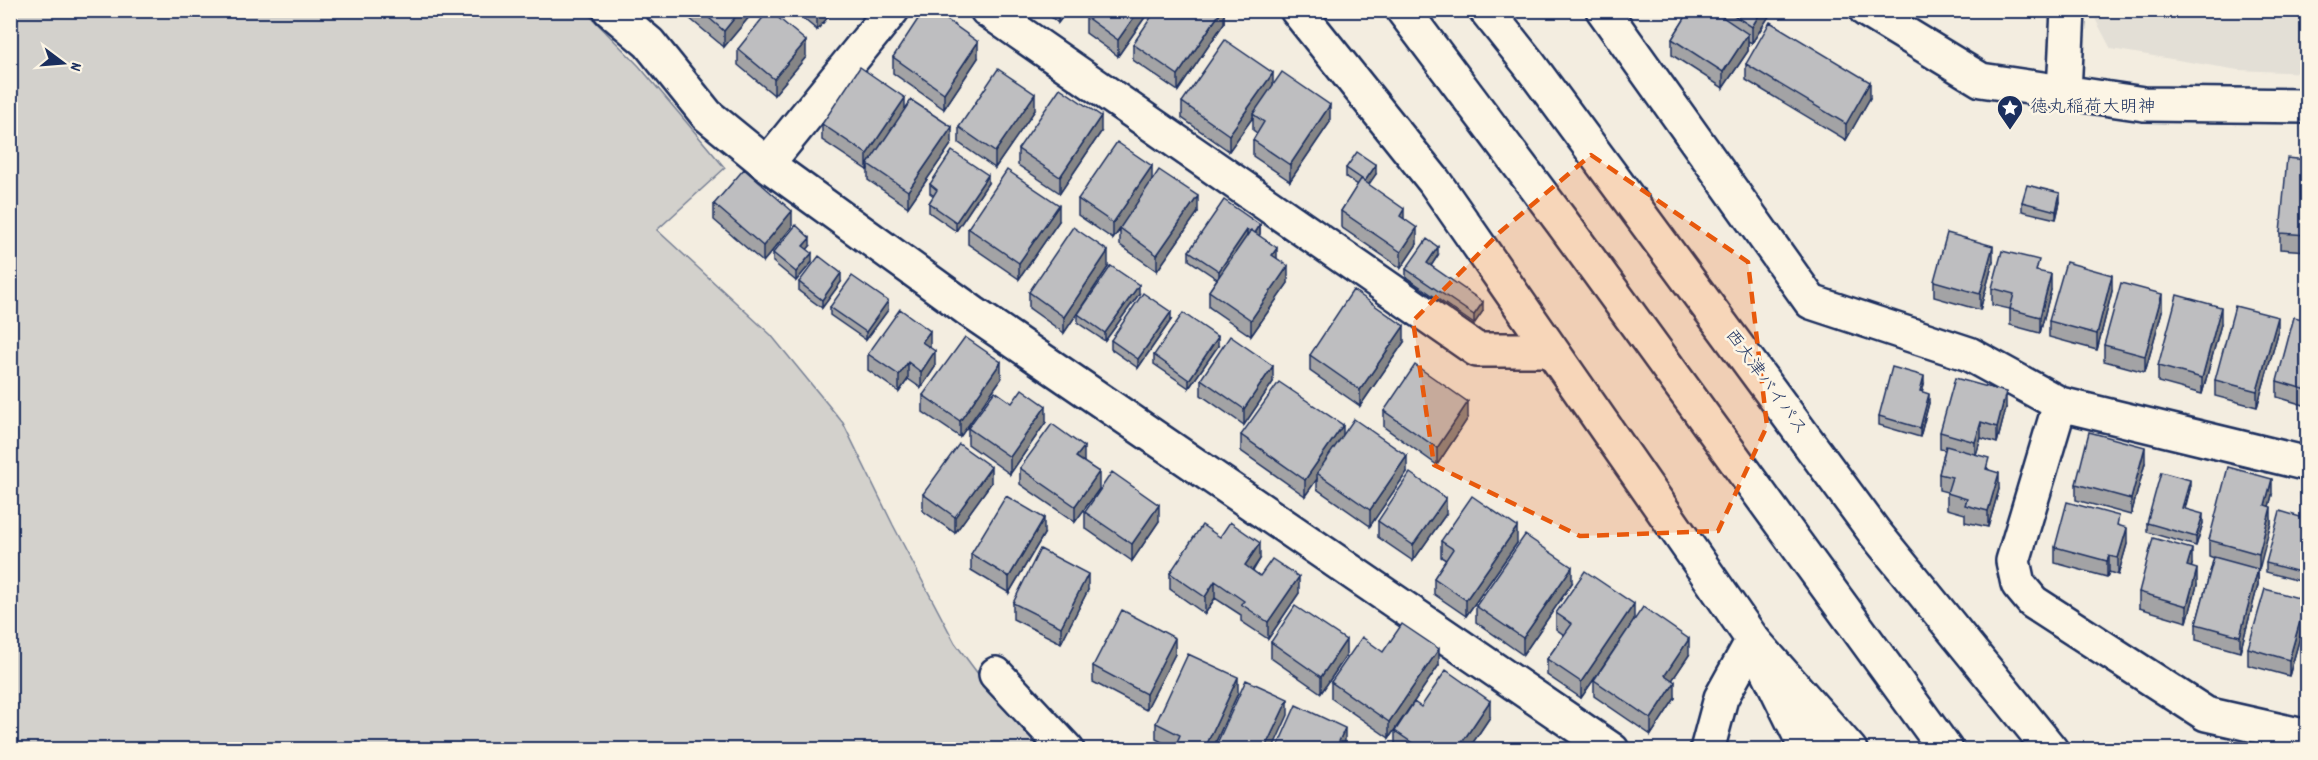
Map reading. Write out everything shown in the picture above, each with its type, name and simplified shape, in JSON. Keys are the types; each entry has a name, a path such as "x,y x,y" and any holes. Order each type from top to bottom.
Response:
{"main road":[{"path":"610,10 649,43 707,115 767,164 973,313 1612,750"},
{"path":"767,164 892,10"},
{"path":"987,10 1477,350 1551,350"},
{"path":"1297,10 1434,181 1753,640 1850,750"},
{"path":"1403,10 1569,231 1946,750"},
{"name":"西大津バイパス","path":"1486,10 1529,64 1875,533 2052,750"},
{"path":"1603,10 1811,302 1969,354 2060,404 2307,464"},
{"path":"1866,10 1981,80 2144,104 2307,106"},
{"path":"2064,92 2068,10"},
{"path":"2060,404 2013,561 2018,584 2033,602 2206,714 2307,737"},
{"path":"1707,750 1721,698 1753,640"},
{"path":"1753,640 1806,750"},
{"path":"996,674 1067,750"}],"highlighted area":[{"path":"1591,155 1748,262 1767,426 1718,531 1580,536 1434,465 1413,321 1500,232"}],"shaded area":[{"path":"10,11 585,11 639,66 725,168 657,230 771,335 843,423 955,643 996,698 1044,741 1047,749 11,749"},
{"path":"2091,11 2307,11 2307,73 2238,70 2111,49"}],"building":[{"path":"700,10 741,10 724,31"},
{"path":"769,10 806,41 774,79 738,49"},
{"path":"924,10 933,10 978,42 944,93 893,57"},
{"path":"1091,10 1139,10 1118,40 1086,17"},
{"path":"1156,10 1222,10 1178,75 1133,44"},
{"path":"1690,10 1712,10 1748,34 1723,72 1672,39"},
{"path":"1726,10 1762,10 1752,27"},
{"path":"1770,22 1870,82 1846,124 1746,64"},
{"path":"1225,40 1273,73 1229,135 1182,102"},
{"path":"860,67 905,98 867,154 822,124"},
{"path":"998,69 1035,94 995,152 959,127"},
{"path":"1282,72 1330,105 1290,165 1253,140 1264,122 1253,114"},
{"path":"1060,88 1101,116 1060,177 1018,149"},
{"path":"911,100 952,127 908,191 868,164"},
{"path":"1117,142 1152,166 1113,223 1078,199"},
{"path":"952,151 988,175 956,222 929,203 937,190 930,184"},
{"path":"1357,152 1376,165 1365,181 1346,168"},
{"path":"2287,158 2307,160 2307,235 2280,233"},
{"path":"744,169 792,211 763,246 714,204"},
{"path":"1007,170 1059,205 1019,263 968,228"},
{"path":"1159,170 1198,196 1157,255 1120,228"},
{"path":"1361,179 1404,209 1400,216 1417,228 1401,252 1341,211"},
{"path":"2027,185 2060,193 2056,211 2022,202"},
{"path":"1224,200 1260,225 1255,233 1247,230 1219,271 1189,251"},
{"path":"796,225 810,238 803,246 812,253 796,272 773,253"},
{"path":"1073,227 1108,251 1064,317 1029,292"},
{"path":"1251,230 1277,248 1272,255 1288,266 1251,320 1209,291"},
{"path":"1947,233 1993,246 1980,294 1934,281"},
{"path":"1427,239 1438,247 1427,263 1483,302 1474,315 1406,269"},
{"path":"2002,251 2039,260 2036,271 2051,274 2040,317 2010,309 2014,294 1992,288"},
{"path":"819,256 841,273 822,300 799,282"},
{"path":"2066,262 2112,275 2097,334 2049,321"},
{"path":"1111,266 1139,285 1105,333 1078,314"},
{"path":"852,276 888,301 866,332 830,307"},
{"path":"2121,283 2162,294 2145,356 2104,345"},
{"path":"1353,290 1404,326 1360,390 1310,355"},
{"path":"1143,293 1171,312 1138,359 1111,340"},
{"path":"2177,295 2221,307 2202,378 2158,366"},
{"path":"2235,306 2278,317 2257,391 2215,380"},
{"path":"900,309 930,331 922,342 935,351 921,372 908,362 899,375 868,354"},
{"path":"1183,313 1218,337 1189,380 1154,355"},
{"path":"2294,317 2307,320 2307,390 2277,381"},
{"path":"1230,336 1273,366 1244,409 1201,379"},
{"path":"965,337 1001,362 960,421 923,395"},
{"path":"1415,365 1468,402 1437,448 1384,411"},
{"path":"1892,367 1924,376 1920,391 1929,394 1920,428 1879,416"},
{"path":"1955,378 2006,392 1997,427 1981,422 1975,442 1940,432"},
{"path":"1279,382 1343,425 1305,480 1241,435"},
{"path":"1022,389 1046,406 1010,457 968,428 995,391 1012,403"},
{"path":"1354,419 1407,456 1370,510 1317,473"},
{"path":"1052,424 1084,447 1076,457 1099,472 1075,506 1020,468"},
{"path":"2089,432 2145,447 2131,499 2076,484"},
{"path":"959,444 991,467 955,517 923,494"},
{"path":"1946,446 1989,458 1986,469 1999,473 1988,511 1965,505 1967,499 1947,493 1952,477 1939,474"},
{"path":"2228,467 2272,479 2265,505 2271,507 2259,554 2209,540"},
{"path":"1112,472 1159,505 1132,544 1085,512"},
{"path":"2161,472 2190,480 2182,508 2203,514 2196,537 2147,523"},
{"path":"1410,473 1446,498 1413,545 1378,521"},
{"path":"1006,496 1044,518 1009,577 971,554"},
{"path":"1472,496 1517,527 1466,600 1434,578 1453,549 1441,541"},
{"path":"2067,502 2119,516 2117,525 2127,528 2118,558 2109,556 2107,561 2055,547"},
{"path":"2280,511 2307,519 2307,574 2266,563"},
{"path":"1230,522 1260,543 1245,565 1260,576 1272,559 1299,577 1268,622 1241,604 1244,601 1215,581 1205,597 1170,573 1202,525 1220,537"},
{"path":"1525,535 1572,567 1523,638 1476,606"},
{"path":"2153,538 2192,549 2187,566 2197,569 2187,606 2139,592"},
{"path":"1040,549 1088,574 1061,627 1013,603"},
{"path":"2214,557 2258,569 2240,636 2196,624"},
{"path":"1585,571 1634,604 1581,682 1547,659 1572,624 1556,613"},
{"path":"2265,589 2306,600 2289,660 2248,648"},
{"path":"1295,606 1346,640 1321,677 1271,642"},
{"path":"1643,607 1689,639 1665,675 1675,682 1651,719 1594,680"},
{"path":"1122,610 1175,638 1146,694 1093,666"},
{"path":"1402,624 1439,649 1389,722 1331,682 1362,637 1383,652"},
{"path":"2307,645 2307,664 2303,663"},
{"path":"1188,654 1238,677 1204,750 1194,750 1177,742 1180,735 1156,723"},
{"path":"1446,670 1490,701 1457,750 1423,750 1395,731 1414,702 1421,707"},
{"path":"1246,680 1288,699 1264,750 1214,750"},
{"path":"1296,705 1345,728 1335,750 1276,750"}],"place":[{"name":"徳丸稲荷大明神","path":"2010,131"}]}
